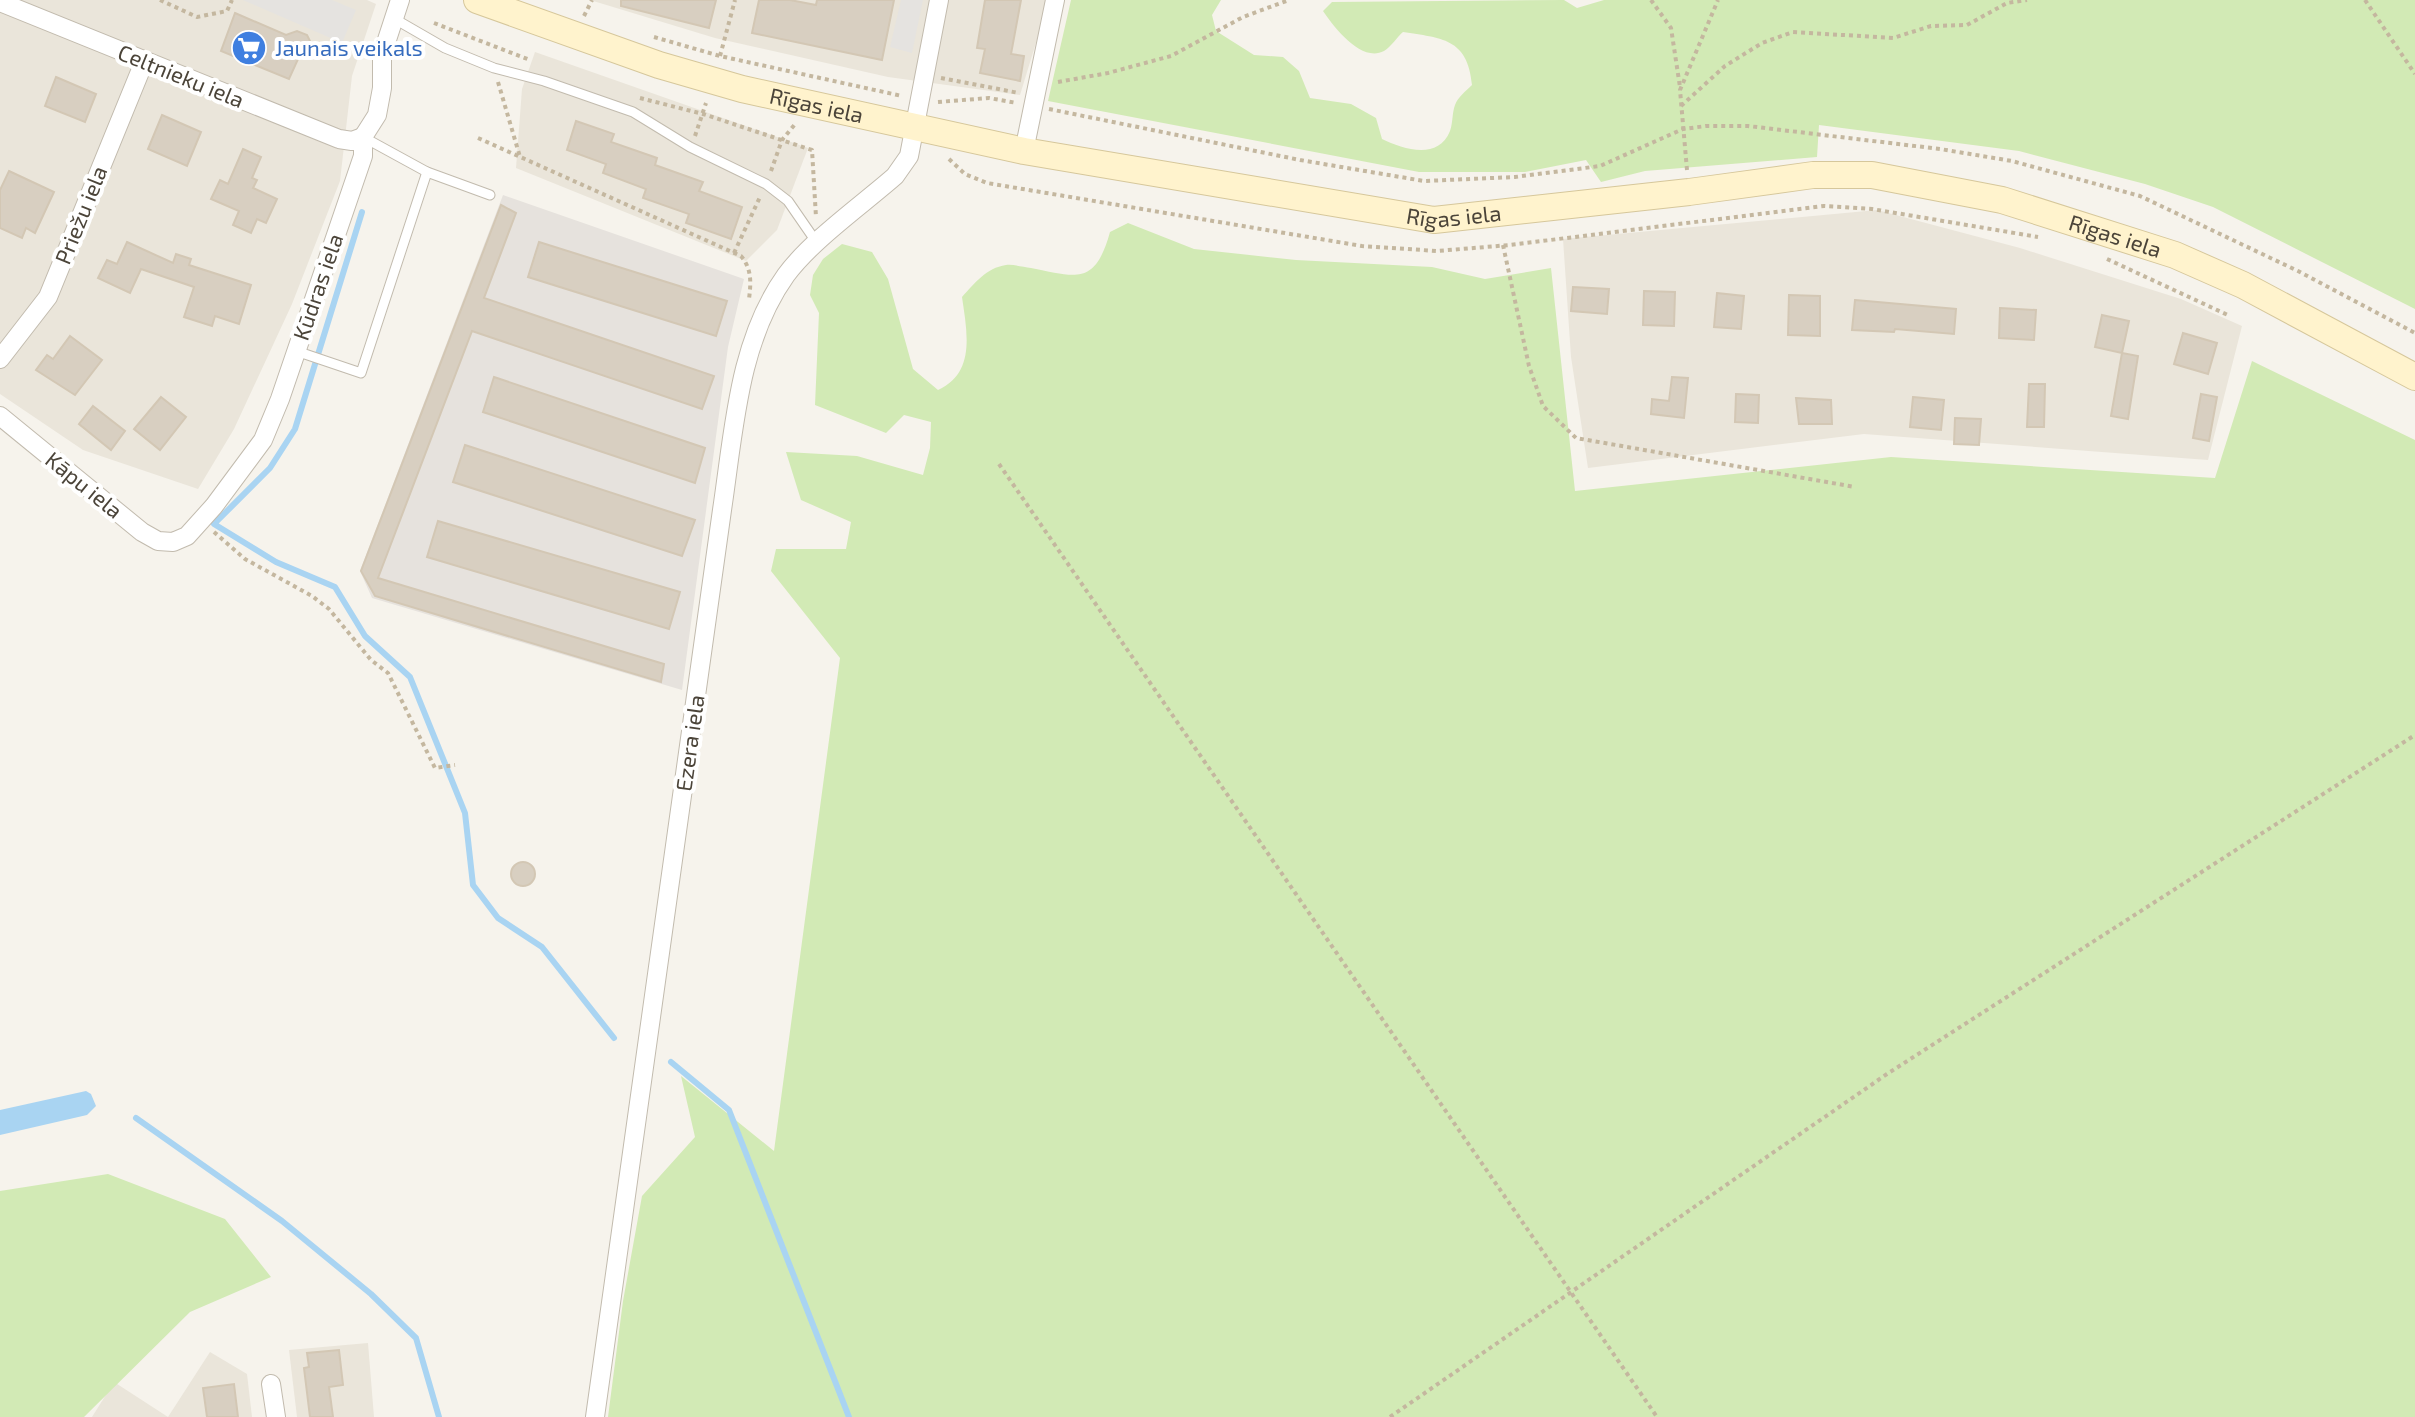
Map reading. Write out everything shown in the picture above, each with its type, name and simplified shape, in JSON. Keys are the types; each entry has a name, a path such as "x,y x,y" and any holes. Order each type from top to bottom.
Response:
{"main road":[{"name":"Rīgas iela","path":"477,0 713,81 912,128 1024,151 1434,220 1813,175 1872,175 2002,200 2175,255 2243,285 2415,377"}],"street":[{"name":"Ezera iela","path":"595,1417 722,510 746,364 769,302 788,273 895,176 909,156 939,0"},
{"path":"1024,151 1055,0"},
{"name":"Celtnieku iela","path":"0,2 339,139 352,141 363,137"},
{"name":"Kūdras iela","path":"173,542 187,536 201,521 263,440 363,156 363,137 377,115 382,88 382,55 396,9"},
{"name":"Priežu iela","path":"0,359 48,297 144,62"},
{"name":"Kāpu iela","path":"0,416 142,532 158,541 173,542"},
{"path":"271,1384 276,1417"}],"lane":[{"path":"396,9 445,48 494,68 544,81 633,112 690,147 766,184 788,201 817,244"},
{"path":"363,137 427,172 490,195"},
{"path":"296,351 361,373 427,172"}],"path":[{"path":"160,0 197,17 227,11 232,0"},
{"path":"575,12 584,16 592,0"},
{"path":"923,75 1035,91 1171,56 1243,17 1289,0"},
{"path":"1651,0 1671,28 1689,192"},
{"path":"1680,90 1718,0"},
{"path":"1681,106 1725,66 1762,43 1793,32 1893,38 1931,26 1967,25 2007,3 2027,0"},
{"path":"2365,0 2415,74"},
{"path":"720,56 734,1"},
{"path":"644,34 720,56 918,99"},
{"path":"494,68 520,157"},
{"path":"478,138 741,256 749,264 750,271 748,306"},
{"path":"1503,245 1529,366 1543,406 1576,438 1855,487"},
{"path":"999,464 1657,1417"},
{"path":"201,521 245,559 312,596 329,609 371,660 388,673 435,768 455,765"},
{"path":"1390,1417 1887,1074 2415,735"}],"shaded area":[{"path":"0,0 367,0 376,4 352,76 340,181 292,304 234,429 198,489 83,450 0,394"},
{"path":"243,0 332,0 356,10 342,43"},
{"path":"590,0 1049,0 1020,95 888,77 715,38"},
{"path":"901,0 923,0 912,53 890,47"},
{"path":"535,52 808,148 777,230 746,261 516,168 522,89"},
{"path":"503,195 744,279 728,347 682,690 372,598 360,571"},
{"path":"1877,210 2020,248 2181,299 2242,326 2208,460 1864,434 1588,468 1571,357 1563,239"},
{"path":"368,1343 374,1417 297,1417 289,1350"},
{"path":"210,1352 247,1374 252,1417 168,1417"},
{"path":"114,1382 168,1417 92,1417"}],"green space":[{"path":"1071,0 1221,0 1212,15 1216,31 1254,55 1283,57 1299,71 1310,98 1351,104 1376,118 1382,139 1419,150 1437,146 1450,131 1456,102 1472,85 1465,58 1450,43 1403,32 1384,51 1366,52 1349,42 1323,11 1332,2 1564,0 1577,8 1604,0 2415,0 2415,309 2213,207 2145,184 2019,151 1819,125 1817,157 1645,171 1601,182 1586,160 1525,172 1419,172 1048,101"},
{"path":"1128,223 1194,249 1296,260 1432,267 1485,279 1551,268 1575,491 1891,457 2215,478 2252,361 2415,440 2415,1417 608,1417 623,1301 642,1196 695,1137 681,1076 774,1151 840,658 771,571 776,549 846,549 851,522 801,500 786,452 857,456 923,475 930,448 931,422 904,415 886,433 815,405 819,313 810,295 813,275 823,259 842,244 872,252 888,279 913,369 938,390 950,383 964,362 967,337 962,297 981,277 993,269 1009,265 1061,274 1082,274 1098,262 1110,232"},
{"path":"108,1174 225,1219 271,1277 190,1312 84,1417 0,1417 0,1191"}],"water":[{"path":"86,1091 91,1094 96,1106 87,1115 0,1135 0,1110"}],"building":[{"path":"621,0 716,0 709,28 621,6"},
{"path":"759,0 790,0 816,5 817,0 894,0 882,60 752,33"},
{"path":"985,0 1021,0 1011,54 1024,56 1020,81 980,73 985,49 977,48"},
{"path":"235,13 286,35 297,31 307,35 312,45 308,55 298,59 289,79 221,51"},
{"path":"56,77 96,94 85,122 45,106"},
{"path":"162,115 201,132 187,166 148,149"},
{"path":"576,121 614,134 611,142 657,158 655,165 703,182 699,191 742,207 731,239 686,223 689,214 643,198 646,189 603,173 606,164 567,150"},
{"path":"243,149 261,157 252,178 257,180 253,188 277,199 266,223 257,219 251,233 233,225 239,211 211,199 220,180 228,184"},
{"path":"9,171 54,192 35,233 26,228 22,238 0,228 0,190"},
{"path":"501,205 516,213 484,298 714,376 702,409 472,331 378,578 664,664 661,682 375,596 361,571"},
{"path":"127,242 173,263 176,254 191,259 189,265 251,285 239,324 215,316 212,326 184,317 194,287 141,269 130,293 98,278 107,260 117,264"},
{"path":"539,242 727,301 716,336 528,277"},
{"path":"1573,287 1609,289 1607,314 1571,311"},
{"path":"1644,291 1675,292 1674,326 1643,325"},
{"path":"1717,293 1744,296 1741,329 1714,327"},
{"path":"1789,295 1820,296 1820,336 1788,335"},
{"path":"1855,300 1956,309 1954,334 1895,329 1894,332 1852,330"},
{"path":"2000,308 2036,310 2034,340 1999,338"},
{"path":"2102,315 2129,321 2122,353 2095,347"},
{"path":"2183,333 2217,343 2208,374 2174,364"},
{"path":"70,336 102,360 75,395 36,370 47,355 53,359"},
{"path":"2122,353 2138,356 2128,419 2111,416"},
{"path":"494,377 705,448 695,483 483,412"},
{"path":"1672,377 1688,378 1684,418 1651,414 1652,399 1669,401"},
{"path":"2029,384 2045,384 2044,427 2027,427"},
{"path":"1736,394 1759,395 1758,423 1735,422"},
{"path":"2201,394 2217,397 2209,441 2193,438"},
{"path":"161,397 186,417 160,450 134,429"},
{"path":"1913,397 1944,400 1941,430 1910,427"},
{"path":"1796,398 1831,400 1832,424 1799,424"},
{"path":"93,406 125,431 111,450 79,424"},
{"path":"1955,418 1981,419 1979,445 1954,444"},
{"path":"465,445 695,520 682,556 453,482"},
{"path":"438,521 680,592 669,629 427,557"},
{"path":"523,862 532,865 535,874 532,883 523,886 514,883 511,874 514,865"},
{"path":"339,1350 343,1385 329,1387 333,1417 310,1417 304,1368 309,1367 307,1353"},
{"path":"234,1384 238,1417 207,1417 203,1388"}],"waterway":[{"path":"362,212 295,429 270,468 214,524 276,562 335,587 365,636 410,677 465,813 473,885 498,918 542,947 614,1038"},
{"path":"671,1062 729,1110 849,1417"},
{"path":"136,1118 282,1221 371,1294 416,1338 439,1417"}],"place":[{"name":"Jaunais veikals","path":"249,48"}]}
